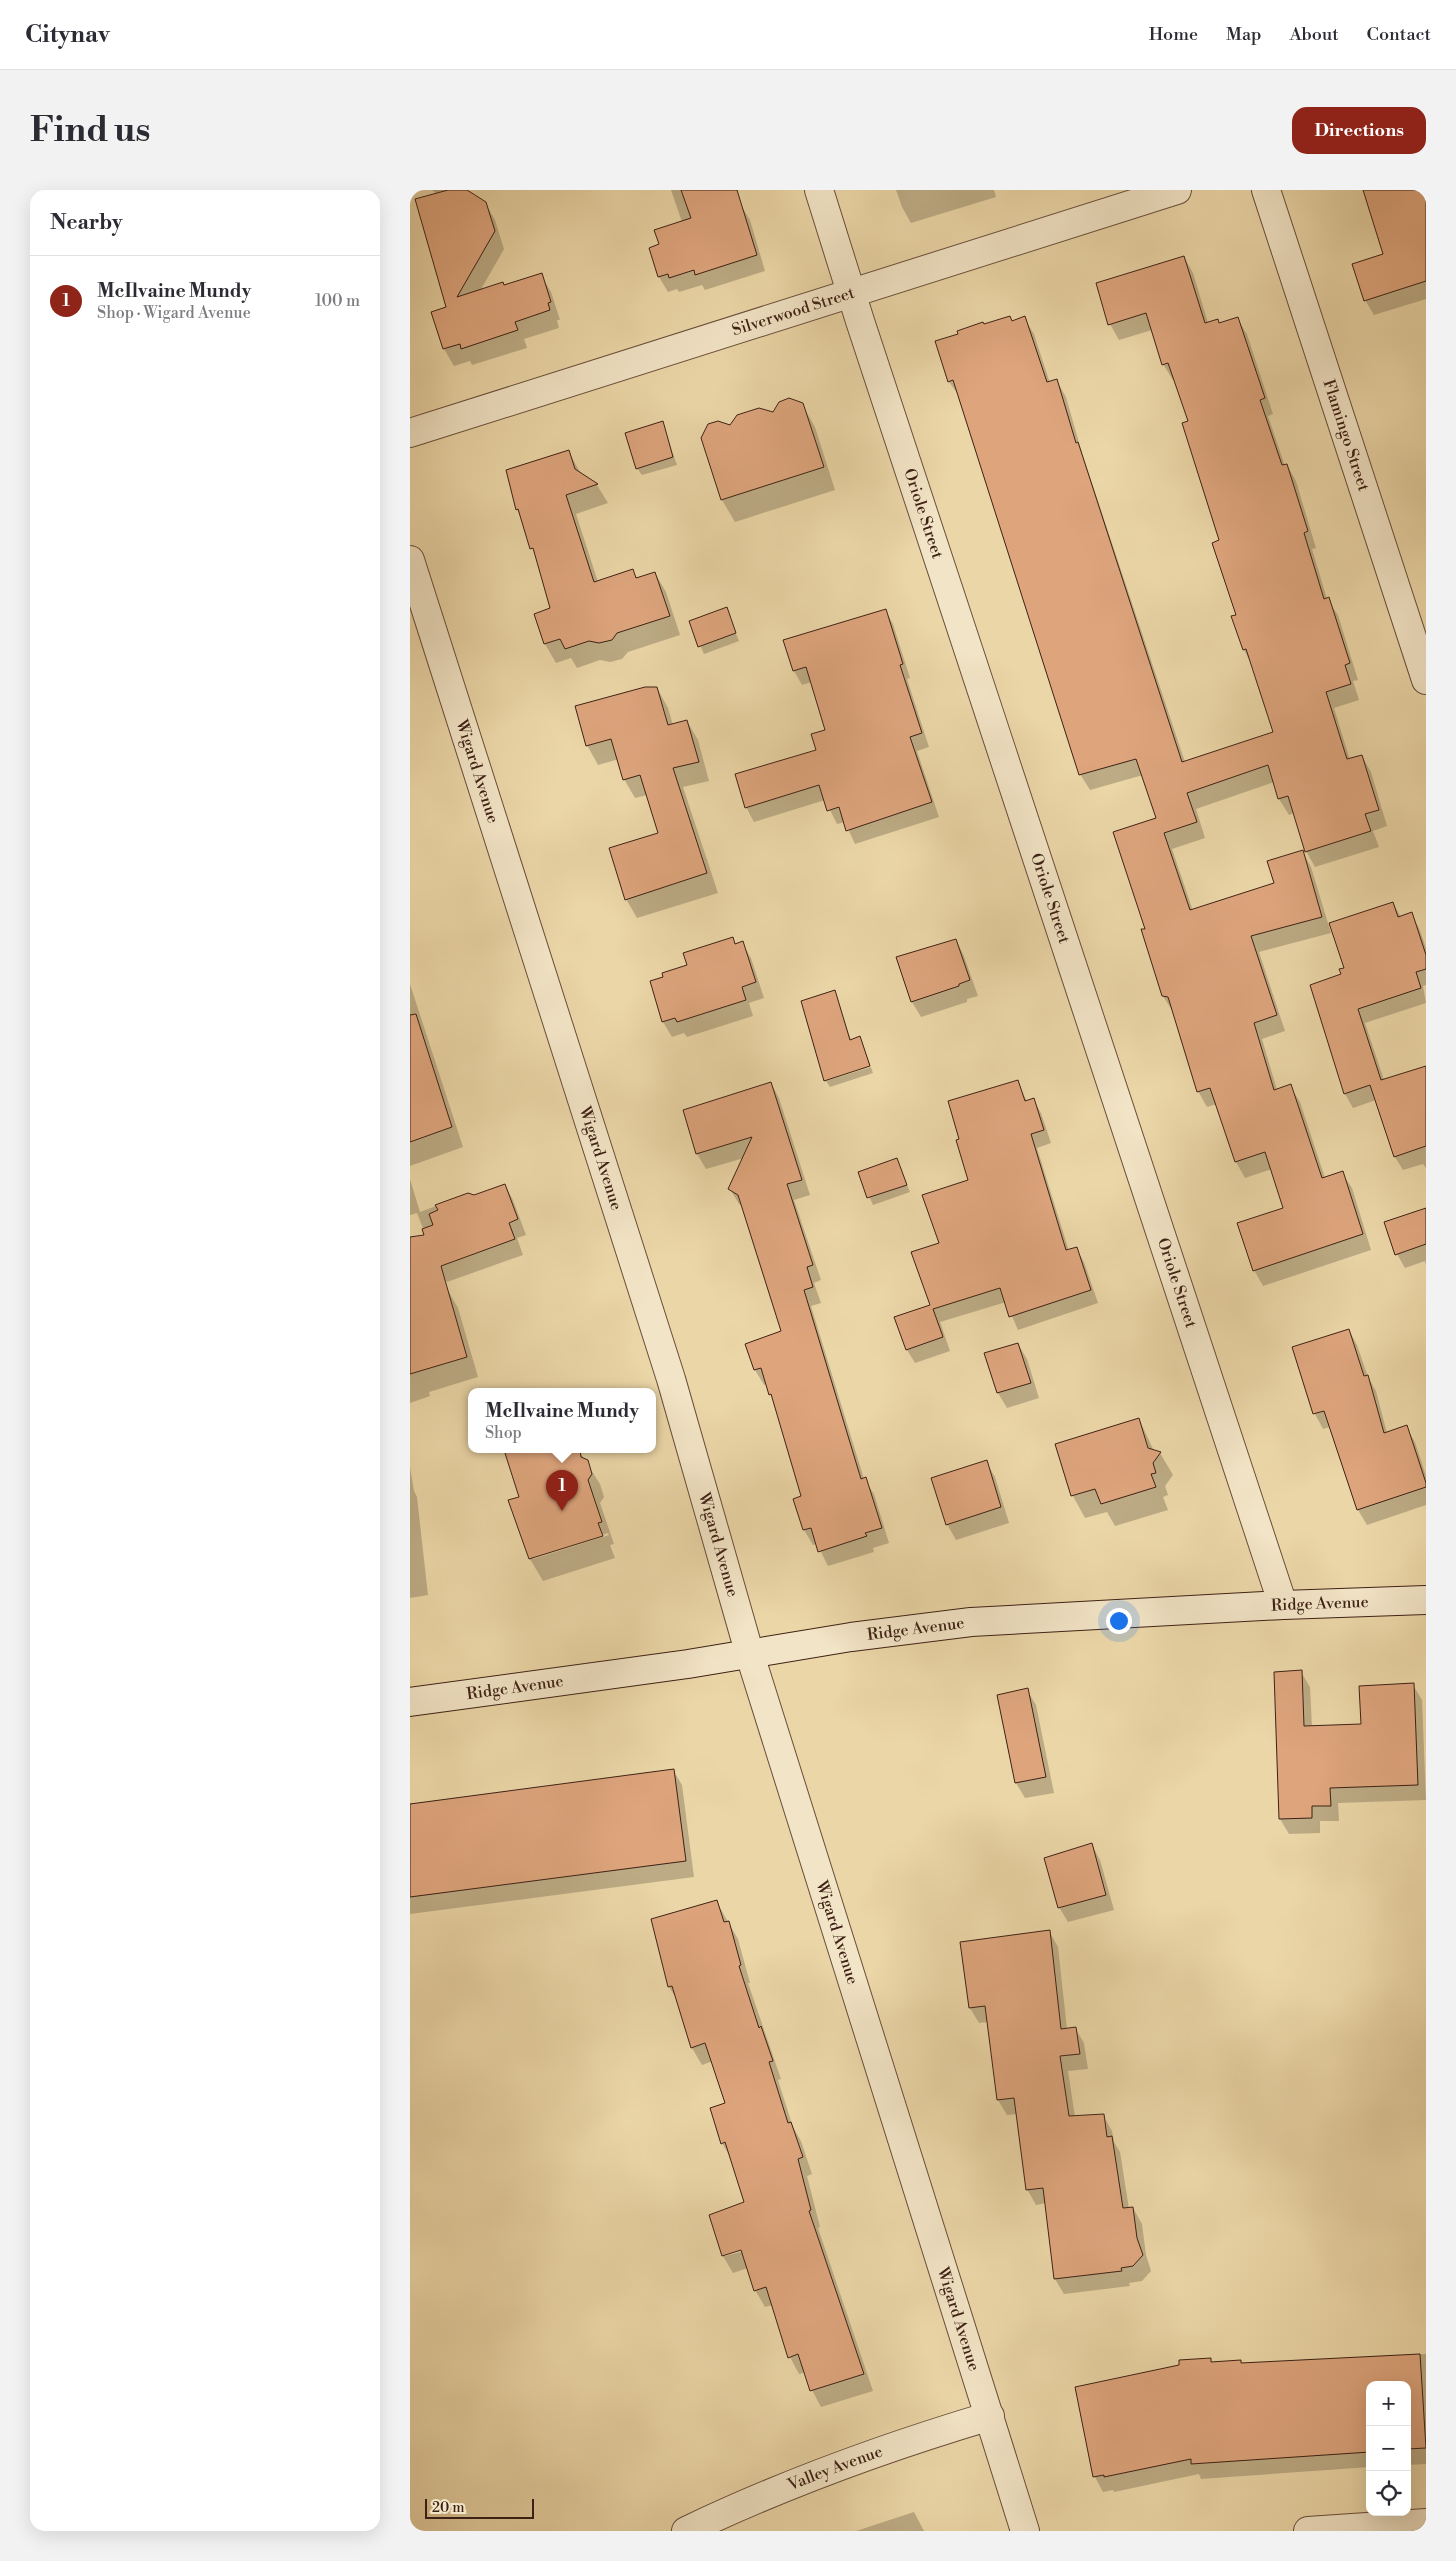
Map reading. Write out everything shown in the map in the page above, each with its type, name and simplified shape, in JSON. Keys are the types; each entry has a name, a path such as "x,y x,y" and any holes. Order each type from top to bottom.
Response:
{"street":[{"name":"Oriole Street","path":"819,190 851,294 1283,1605"},
{"name":"Silverwood Street","path":"410,433 1177,190"},
{"name":"Flamingo Street","path":"1266,190 1426,680"},
{"name":"Wigard Avenue","path":"410,560 671,1379 750,1655 1025,2531"},
{"name":"Ridge Avenue","path":"410,1702 750,1655 851,1637 971,1622 1283,1605 1426,1600"},
{"name":"Valley Avenue","path":"686,2531 726,2512 831,2469 909,2440 990,2416"},
{"path":"1308,2531 1426,2523"}],"building":[{"path":"448,190 467,190 486,202 495,231 457,297 503,282 504,285 542,273 551,302 548,303 550,310 515,322 518,330 461,349 460,344 443,349 431,312 446,307 415,199"},
{"path":"681,190 737,190 757,255 695,275 694,270 669,278 668,274 658,277 649,248 659,244 654,230 691,218"},
{"path":"1363,190 1426,190 1426,281 1364,301 1352,264 1383,254"},
{"path":"1184,256 1205,323 1218,319 1219,323 1238,317 1265,398 1260,400 1282,465 1287,464 1308,531 1304,533 1324,599 1329,597 1350,663 1345,665 1351,684 1326,692 1347,759 1362,755 1379,810 1365,814 1371,831 1305,852 1288,796 1278,799 1268,765 1187,793 1197,822 1164,833 1190,910 1274,883 1267,861 1303,850 1322,917 1251,936 1277,1015 1254,1023 1274,1090 1291,1084 1322,1178 1343,1171 1363,1234 1253,1271 1237,1223 1283,1208 1265,1152 1235,1162 1210,1088 1197,1092 1168,997 1162,996 1141,929 1145,929 1113,832 1156,818 1136,759 1079,775 953,380 948,382 935,341 958,334 957,331 983,322 984,324 1010,316 1012,321 1025,316 1047,382 1057,379 1076,443 1078,442 1182,762 1273,732 1246,649 1243,650 1231,616 1236,615 1212,543 1219,540 1182,423 1188,421 1168,363 1162,365 1146,313 1108,325 1096,283"},
{"path":"789,398 803,403 824,467 721,500 701,438 708,424 718,421 730,425 737,415 759,408 773,412 779,402"},
{"path":"663,421 673,457 636,469 625,433"},
{"path":"569,450 575,469 598,484 566,495 594,582 633,569 636,578 655,572 670,616 617,633 612,640 599,643 589,641 565,649 560,639 544,644 534,614 550,608 533,548 530,549 518,509 516,510 506,470"},
{"path":"727,607 736,633 698,647 689,621"},
{"path":"886,609 903,664 900,665 922,733 910,737 932,802 846,831 839,807 827,811 819,785 745,808 735,774 816,750 811,734 825,730 806,667 793,671 783,640"},
{"path":"645,687 657,687 668,725 687,720 699,762 673,768 707,873 625,900 609,848 658,833 640,775 623,780 611,739 586,746 575,706"},
{"path":"1393,902 1398,917 1412,912 1426,955 1426,969 1416,972 1421,988 1358,1009 1381,1080 1426,1066 1426,1146 1394,1157 1370,1085 1344,1094 1310,985 1341,974 1339,969 1344,968 1329,923"},
{"path":"733,937 735,944 743,941 756,982 742,987 746,1000 677,1022 675,1018 662,1022 650,981 663,977 662,973 687,965 683,953"},
{"path":"956,939 970,980 959,984 959,986 911,1002 896,957"},
{"path":"835,990 850,1040 860,1036 870,1066 824,1081 801,1001"},
{"path":"416,1014 452,1127 410,1142 410,1015"},
{"path":"1018,1080 1025,1101 1034,1098 1044,1130 1031,1134 1066,1250 1077,1247 1091,1290 1009,1317 1000,1288 933,1309 943,1337 906,1350 894,1317 930,1305 911,1252 939,1243 922,1195 968,1180 956,1140 959,1139 948,1101"},
{"path":"771,1082 802,1180 787,1184 813,1265 807,1267 813,1287 804,1290 861,1479 866,1477 882,1528 865,1533 867,1536 818,1552 811,1528 803,1530 793,1499 801,1496 771,1394 769,1395 761,1368 754,1370 745,1344 781,1331 738,1195 728,1189 752,1137 696,1154 683,1110"},
{"path":"897,1158 907,1185 867,1198 858,1172"},
{"path":"505,1184 518,1219 509,1223 515,1239 441,1266 467,1357 410,1374 410,1237 424,1235 422,1229 433,1225 429,1214 438,1210 435,1205 468,1193 474,1195"},
{"path":"1426,1208 1426,1244 1395,1255 1384,1222"},
{"path":"1349,1329 1364,1376 1368,1375 1384,1433 1407,1425 1426,1483 1426,1487 1357,1510 1324,1411 1313,1414 1292,1347"},
{"path":"1018,1343 1031,1383 997,1393 984,1353"},
{"path":"1139,1418 1148,1448 1161,1452 1153,1463 1156,1473 1151,1474 1156,1487 1101,1504 1095,1489 1071,1496 1055,1444"},
{"path":"505,1453 580,1453 581,1457 588,1460 592,1474 588,1480 602,1522 598,1523 603,1536 529,1559 508,1500 519,1497"},
{"path":"987,1460 1001,1507 946,1525 931,1478"},
{"path":"1302,1670 1304,1726 1361,1724 1359,1686 1414,1683 1418,1785 1330,1788 1331,1806 1312,1806 1312,1818 1279,1819 1274,1672"},
{"path":"1028,1688 1046,1777 1015,1783 997,1695"},
{"path":"674,1769 686,1861 410,1897 410,1804"},
{"path":"1092,1843 1106,1895 1058,1908 1044,1858"},
{"path":"717,1900 724,1922 729,1921 741,1965 739,1966 759,2028 761,2026 773,2061 769,2062 788,2123 791,2122 803,2157 798,2159 811,2210 809,2211 864,2374 810,2391 798,2354 788,2358 766,2287 754,2291 741,2250 722,2256 709,2215 744,2202 725,2142 721,2144 710,2108 725,2103 705,2043 691,2048 672,1986 668,1987 651,1919"},
{"path":"1050,1930 1061,2029 1076,2027 1080,2054 1060,2056 1069,2116 1104,2114 1107,2137 1112,2136 1123,2208 1133,2207 1137,2238 1143,2255 1133,2266 1121,2268 1122,2271 1054,2279 1043,2188 1026,2190 1014,2098 997,2100 985,2006 969,2008 960,1942"},
{"path":"1420,2354 1426,2448 1411,2449 1411,2381 1366,2381 1366,2452 1191,2464 1191,2459 1104,2477 1104,2475 1093,2477 1075,2387 1179,2365 1179,2360 1211,2358 1211,2362 1241,2360 1241,2363"}],"place":[{"name":"McIlvaine Mundy","path":"562,1511"}]}
